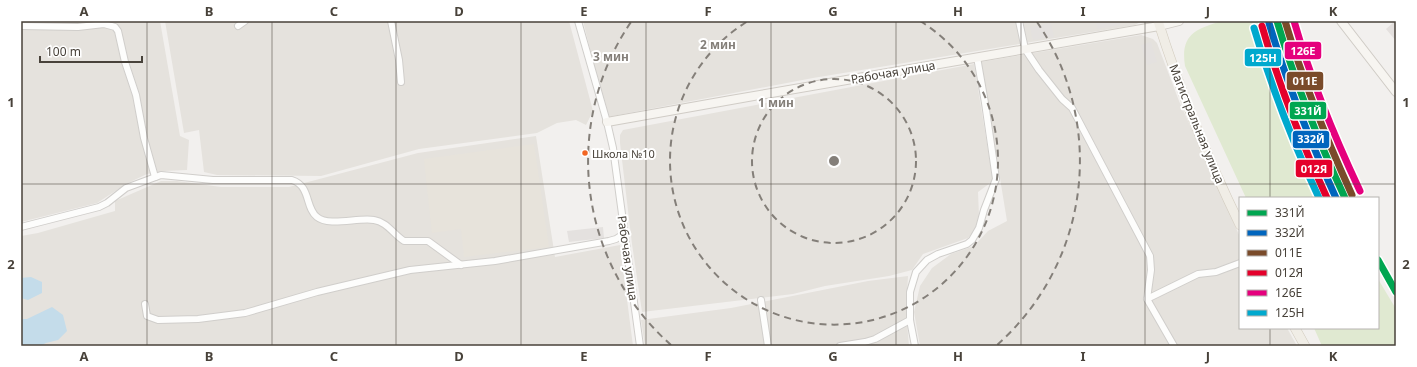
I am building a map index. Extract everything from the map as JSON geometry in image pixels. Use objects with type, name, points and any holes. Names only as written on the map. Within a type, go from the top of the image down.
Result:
[{"type":"main road","name":"Магистральная улица","points":[[1158,24],[1182,92],[1207,153],[1239,223]]},
{"type":"main road","points":[[1296,329],[1305,346]]},
{"type":"street","points":[[238,26],[245,21]]},
{"type":"street","points":[[391,21],[402,82]]},
{"type":"street","name":"Рабочая улица","points":[[578,21],[607,122],[616,167],[640,346]]},
{"type":"street","points":[[1019,21],[1025,49],[1062,100],[1072,108],[1150,256],[1152,270],[1147,299],[1174,346]]},
{"type":"street","name":"Рабочая улица","points":[[607,122],[1179,21]]},
{"type":"street","points":[[1341,21],[1396,92]]},
{"type":"street","points":[[21,26],[78,27],[104,24],[115,27],[118,31],[125,62],[136,95],[144,138],[155,177]]},
{"type":"street","points":[[915,346],[910,320],[910,292],[916,272],[927,260],[938,254],[966,244],[972,240],[979,228],[996,179],[977,57]]},
{"type":"street","points":[[21,228],[99,207],[107,203],[126,188],[155,177],[169,175],[213,180],[292,180],[302,188],[317,217],[330,221],[374,220],[382,222],[404,241],[428,241],[461,264]]},
{"type":"street","points":[[145,304],[147,316],[152,319],[198,319],[256,310],[317,292],[400,272],[494,261],[609,241],[625,234]]},
{"type":"street","points":[[1147,299],[1198,274],[1216,272],[1239,263]]},
{"type":"street","points":[[761,300],[768,346]]},
{"type":"street","points":[[840,346],[875,339],[910,320]]},
{"type":"shaded area","points":[[21,21],[160,21],[180,136],[189,140],[187,170],[164,171],[147,174],[126,184],[97,203],[21,222]]},
{"type":"shaded area","points":[[165,21],[569,21],[593,111],[586,125],[576,120],[557,123],[537,133],[419,149],[321,176],[217,175],[204,172],[199,130],[184,133]]},
{"type":"shaded area","points":[[583,21],[1142,21],[1135,25],[813,78],[607,117]]},
{"type":"shaded area","points":[[1096,21],[1120,21],[1120,25],[1097,29]]},
{"type":"shaded area","points":[[1396,21],[1396,41],[1386,29]]},
{"type":"shaded area","points":[[1051,23],[1054,37],[1033,40],[1030,27]]},
{"type":"shaded area","points":[[1141,35],[1153,39],[1157,43],[1179,101],[1239,235],[1239,329],[1288,329],[1297,346],[920,346],[914,312],[920,286],[932,268],[951,254],[974,246],[988,231],[1007,221],[981,62]]},
{"type":"shaded area","points":[[1151,42],[1157,62],[1147,65],[1141,45]]},
{"type":"shaded area","points":[[974,64],[993,181],[978,192],[979,216],[975,230],[968,238],[923,254],[912,270],[889,276],[825,286],[793,294],[642,312],[620,143],[620,135],[623,130]]},
{"type":"shaded area","points":[[536,136],[555,257],[620,245],[633,346],[21,346],[21,236],[38,233],[115,211],[115,201],[161,181],[177,181],[221,187],[289,187],[418,153]]},
{"type":"shaded area","points":[[534,144],[549,247],[464,257],[461,229],[432,233],[424,159]]},
{"type":"shaded area","points":[[603,227],[604,238],[569,242],[567,231]]},
{"type":"shaded area","points":[[908,276],[906,311],[909,346],[645,346],[641,320],[731,308],[868,281]]},
{"type":"green space","points":[[1222,21],[1267,21],[1301,116],[1335,197],[1246,197],[1185,66],[1184,55],[1188,40],[1192,34],[1205,27]]},
{"type":"green space","points":[[1379,281],[1396,309],[1396,346],[1322,346],[1314,329],[1379,329]]},
{"type":"water","points":[[31,277],[42,282],[42,293],[28,300],[21,298],[21,278]]},
{"type":"water","points":[[52,307],[63,315],[67,331],[58,340],[40,346],[21,346],[21,319],[27,319]]},
{"type":"transit line","name":"331Й","points":[[1277,21],[1291,66],[1308,111],[1345,197]]},
{"type":"transit line","name":"011Е","points":[[1285,21],[1299,65],[1333,152],[1352,195]]},
{"type":"transit line","name":"126Е","points":[[1294,21],[1324,108],[1360,191]]},
{"type":"transit line","name":"332Й","points":[[1269,23],[1283,68],[1317,155],[1336,197]]},
{"type":"transit line","name":"012Я","points":[[1262,26],[1291,113],[1327,197]]},
{"type":"transit line","name":"125Н","points":[[1254,28],[1283,114],[1319,197]]},
{"type":"transit line","name":"331Й","points":[[1379,262],[1396,292]]},
{"type":"place","name":"Школа №10","points":[[585,153]]}]
